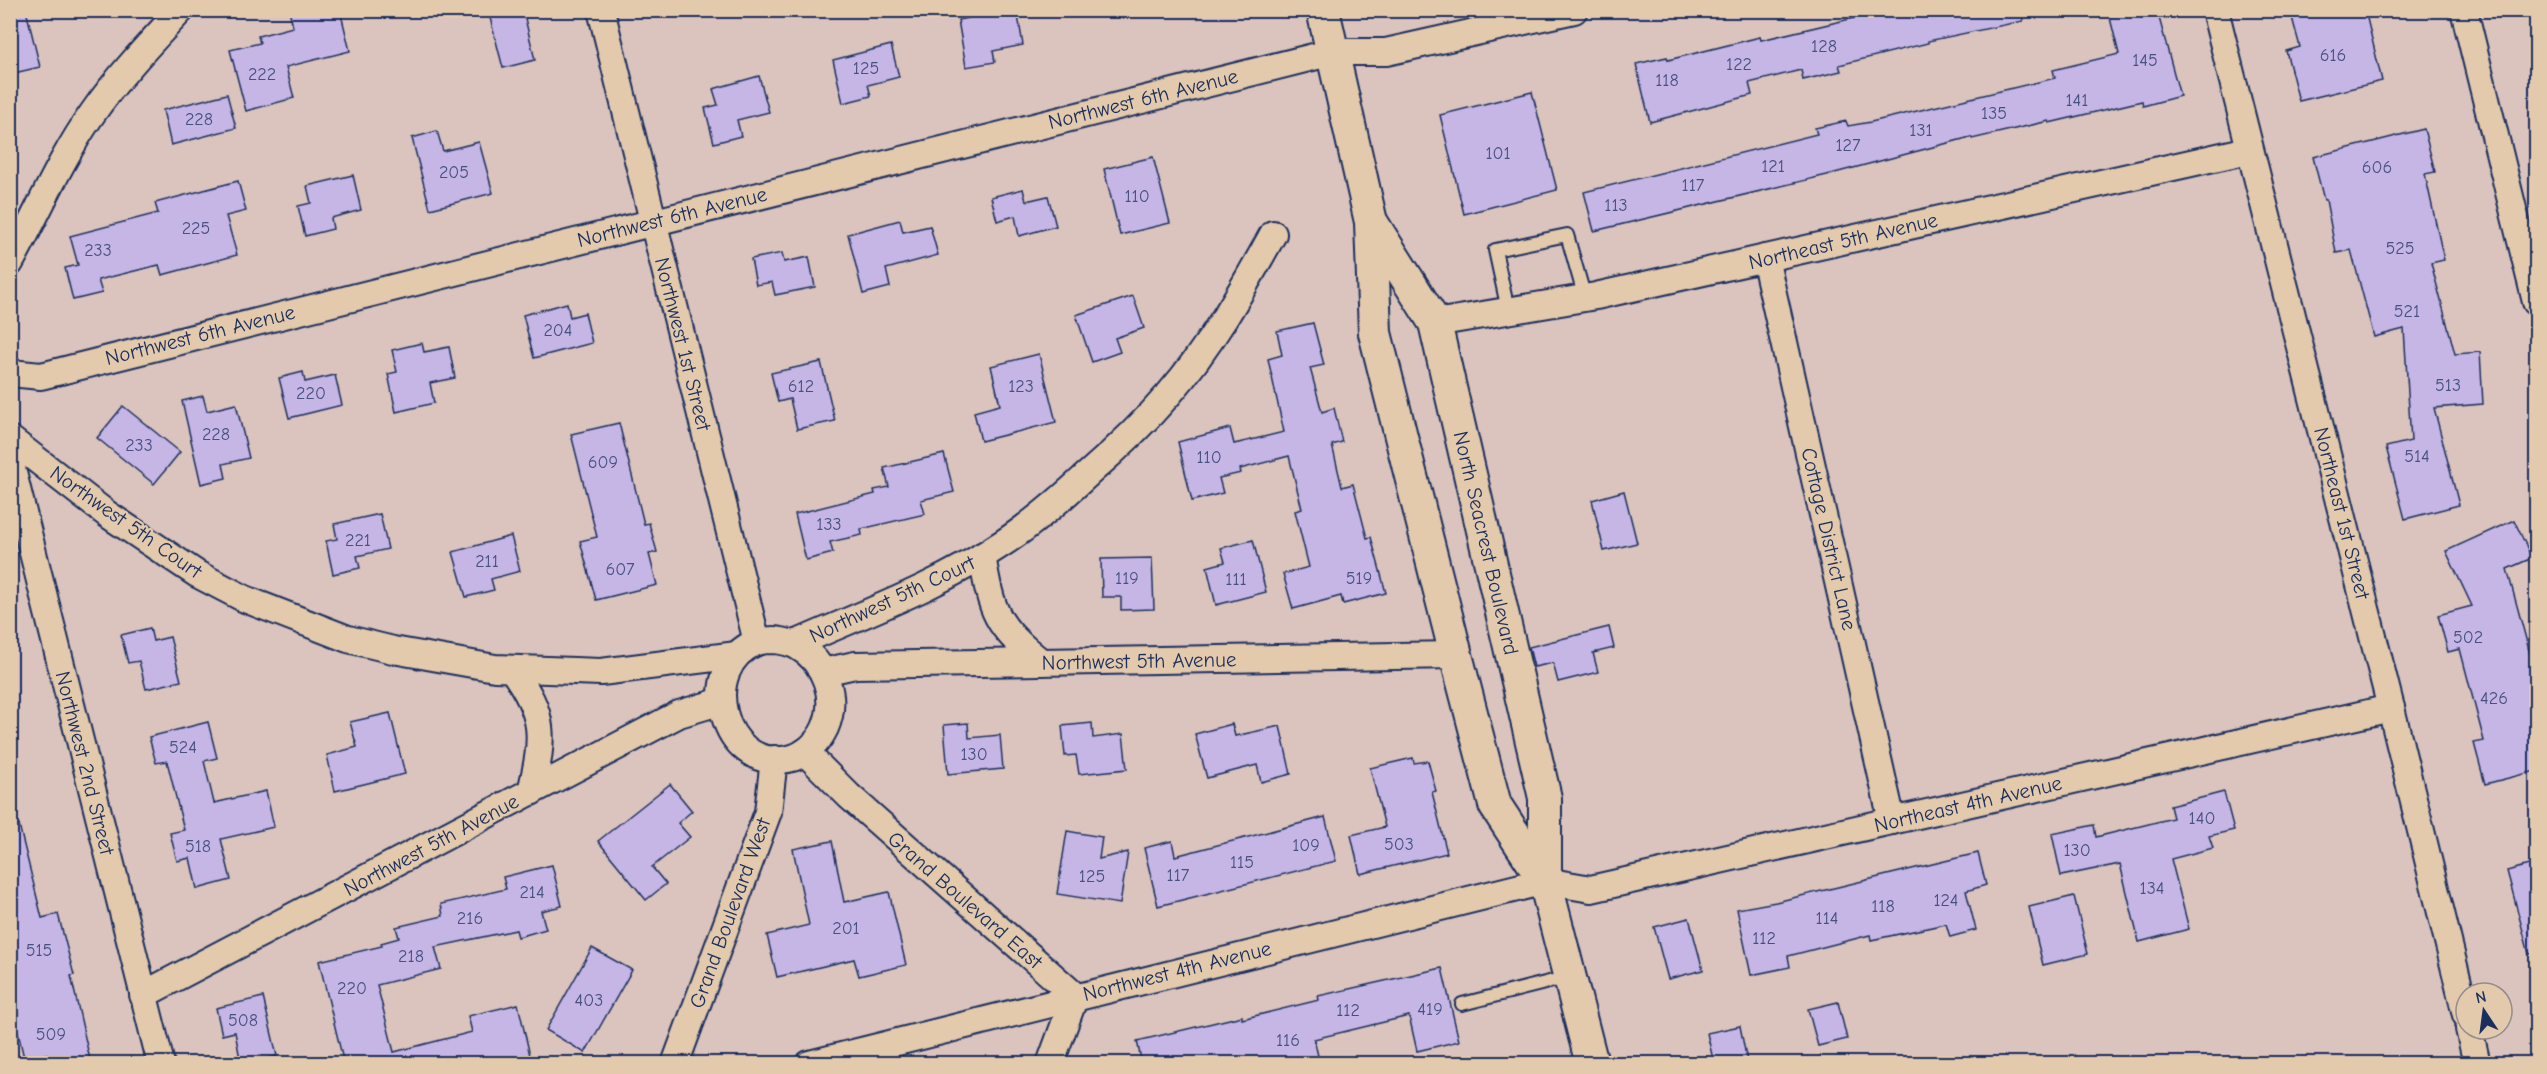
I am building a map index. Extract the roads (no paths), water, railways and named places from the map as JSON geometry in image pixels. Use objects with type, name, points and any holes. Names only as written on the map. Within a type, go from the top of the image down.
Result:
[{"type":"street","points":[[10,263],[46,193],[92,113],[157,35],[182,10]]},
{"type":"street","name":"Northwest 1st Street","points":[[601,10],[653,221],[747,649]]},
{"type":"street","name":"North Seacrest Boulevard","points":[[1323,10],[1371,222],[1375,333],[1456,655],[1495,805],[1545,881]]},
{"type":"street","name":"Northwest 6th Avenue","points":[[10,373],[41,376],[1333,52],[1386,52],[1574,10]]},
{"type":"street","name":"Northeast 1st Street","points":[[2215,10],[2457,981]]},
{"type":"street","points":[[2464,10],[2536,302]]},
{"type":"street","name":"Northeast 5th Avenue","points":[[1435,323],[1585,298],[2249,150]]},
{"type":"street","name":"North Seacrest Boulevard","points":[[1371,222],[1435,323],[1545,798],[1545,881],[1592,1064]]},
{"type":"street","name":"Northwest 5th Court","points":[[795,644],[914,593],[982,556],[1047,512],[1133,434],[1170,392],[1205,347],[1273,234]]},
{"type":"street","name":"Cottage District Lane","points":[[1765,258],[1892,821]]},
{"type":"street","name":"Northwest 5th Court","points":[[10,439],[107,514],[197,574],[245,599],[348,639],[393,650],[495,668],[601,672],[747,649]]},
{"type":"street","name":"Northwest 2nd Street","points":[[10,461],[161,1064]]},
{"type":"street","points":[[982,556],[988,592],[998,621],[1016,642],[1041,662]]},
{"type":"street","points":[[775,640],[795,644],[808,653],[823,672],[830,695],[828,721],[818,741],[794,758],[780,761],[759,757],[746,749],[733,736],[724,720],[721,692],[727,670],[747,649],[775,640]]},
{"type":"street","name":"Northwest 5th Avenue","points":[[823,672],[855,665],[1456,655]]},
{"type":"street","points":[[512,669],[531,694],[540,725],[540,754],[531,792]]},
{"type":"street","name":"Northwest 5th Avenue","points":[[143,995],[679,714],[722,702]]},
{"type":"street","name":"Northeast 4th Avenue","points":[[1545,881],[1591,889],[2391,708]]},
{"type":"street","name":"Grand Boulevard East","points":[[805,752],[849,796],[1075,996]]},
{"type":"street","name":"Grand Boulevard West","points":[[675,1064],[768,812],[774,759]]},
{"type":"street","name":"Northwest 4th Avenue","points":[[809,1064],[1075,996],[1545,881]]},
{"type":"street","points":[[1050,1064],[1075,996]]},
{"type":"street","points":[[2472,1041],[2477,1064]]},
{"type":"lane","points":[[1509,310],[1495,250],[1567,235],[1585,298]]},
{"type":"lane","points":[[1462,1004],[1570,977]]}]
